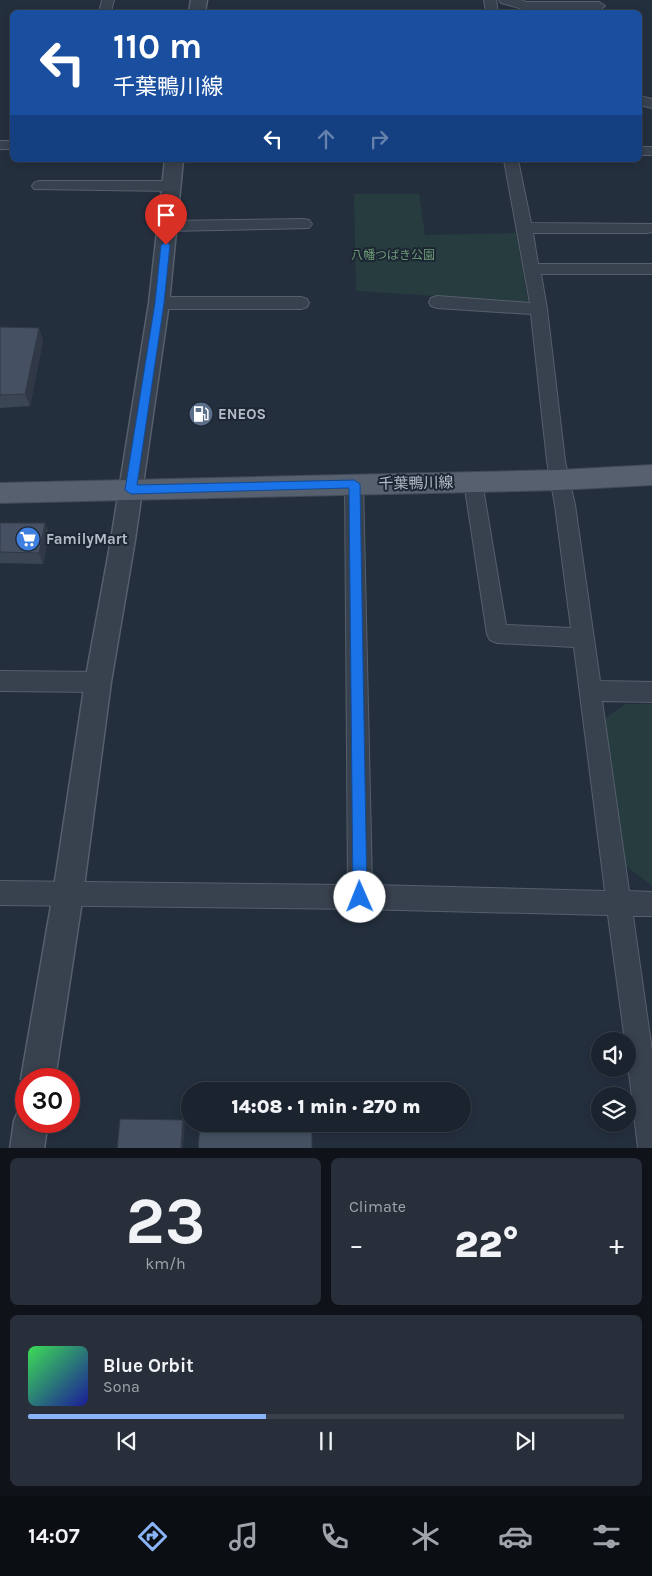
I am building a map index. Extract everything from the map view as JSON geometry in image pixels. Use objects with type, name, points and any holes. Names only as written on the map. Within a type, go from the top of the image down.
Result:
[{"type":"main road","name":"千葉鴨川線","points":[[0,493],[559,480],[652,475]]},
{"type":"street","points":[[505,0],[530,9],[599,6]]},
{"type":"street","points":[[40,1068],[68,894],[98,682],[131,490],[160,303],[174,162]]},
{"type":"street","points":[[511,162],[539,308],[559,480],[565,505],[652,1148]]},
{"type":"street","points":[[39,186],[172,186]]},
{"type":"street","points":[[168,226],[304,224]]},
{"type":"street","points":[[524,228],[648,228]]},
{"type":"street","points":[[531,269],[652,269]]},
{"type":"street","points":[[437,302],[539,308]]},
{"type":"street","points":[[160,303],[300,303]]},
{"type":"street","points":[[473,482],[497,634],[582,638]]},
{"type":"street","points":[[354,484],[360,897]]},
{"type":"street","points":[[0,681],[98,682]]},
{"type":"street","points":[[590,691],[652,692]]},
{"type":"street","points":[[0,894],[360,897],[652,904]]},
{"type":"street","points":[[27,1148],[29,1133]]},
{"type":"green space","name":"八幡つばき公園","points":[[354,194],[419,194],[425,235],[516,233],[528,302],[356,291]]},
{"type":"green space","points":[[626,704],[652,704],[652,886],[626,866],[605,718]]},
{"type":"building","points":[[0,327],[39,328],[25,394],[0,395]]},
{"type":"building","points":[[0,523],[45,523],[39,553],[0,552]]},
{"type":"building","points":[[120,1119],[181,1120],[181,1148],[117,1148]]},
{"type":"building","points":[[199,1132],[312,1132],[312,1148],[198,1148]]},
{"type":"place","name":"ENEOS","points":[[201,414]]},
{"type":"place","name":"FamilyMart","points":[[28,539]]},
{"type":"route","points":[[166,245],[160,303],[131,490],[354,484],[360,897]]}]
